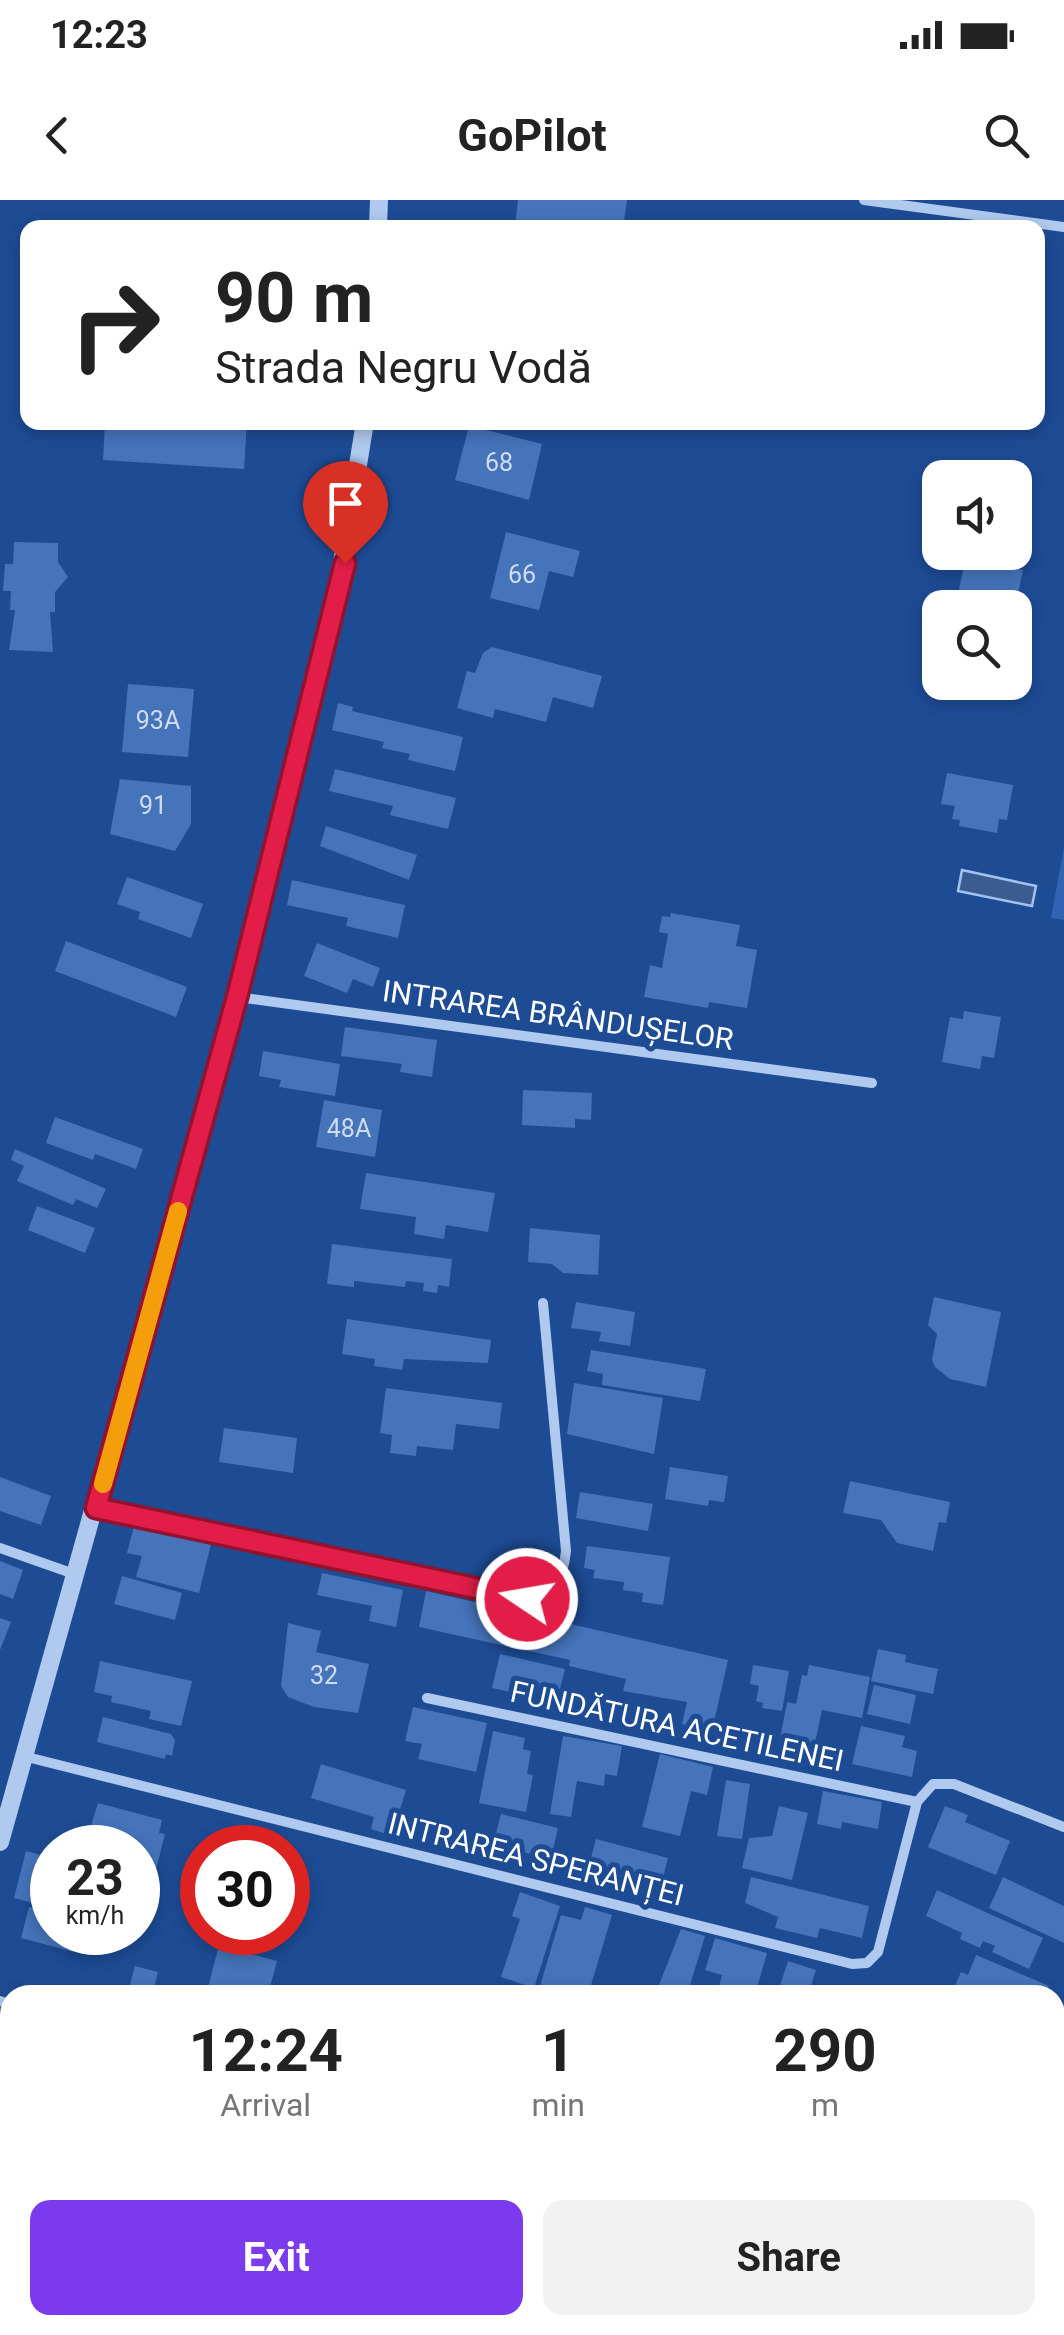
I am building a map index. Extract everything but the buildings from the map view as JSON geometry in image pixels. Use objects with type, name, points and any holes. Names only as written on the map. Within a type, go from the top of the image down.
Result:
[{"type":"street","points":[[864,200],[1012,220]]},
{"type":"street","points":[[0,1842],[78,1576],[237,997],[330,636],[365,430]]},
{"type":"street","name":"INTRAREA BRÂNDUȘELOR","points":[[237,997],[872,1082]]},
{"type":"street","points":[[96,1508],[527,1599],[545,1597],[558,1584],[566,1551],[543,1302]]},
{"type":"street","points":[[0,1548],[78,1576]]},
{"type":"street","name":"FUNDĂTURA ACETILENEI","points":[[427,1698],[918,1802]]},
{"type":"street","name":"INTRAREA SPERANȚEI","points":[[27,1757],[852,1964],[868,1963],[878,1952],[918,1802]]},
{"type":"street","points":[[918,1802],[933,1784],[954,1784],[1064,1827]]},
{"type":"shaded area","points":[[1064,847],[1064,920],[1051,918]]},
{"type":"shaded area","points":[[962,870],[1036,886],[1032,906],[958,891]]},
{"type":"slow traffic","points":[[103,1484],[178,1211]]},
{"type":"route","points":[[345,563],[330,636],[237,997],[96,1508],[527,1599]]}]
